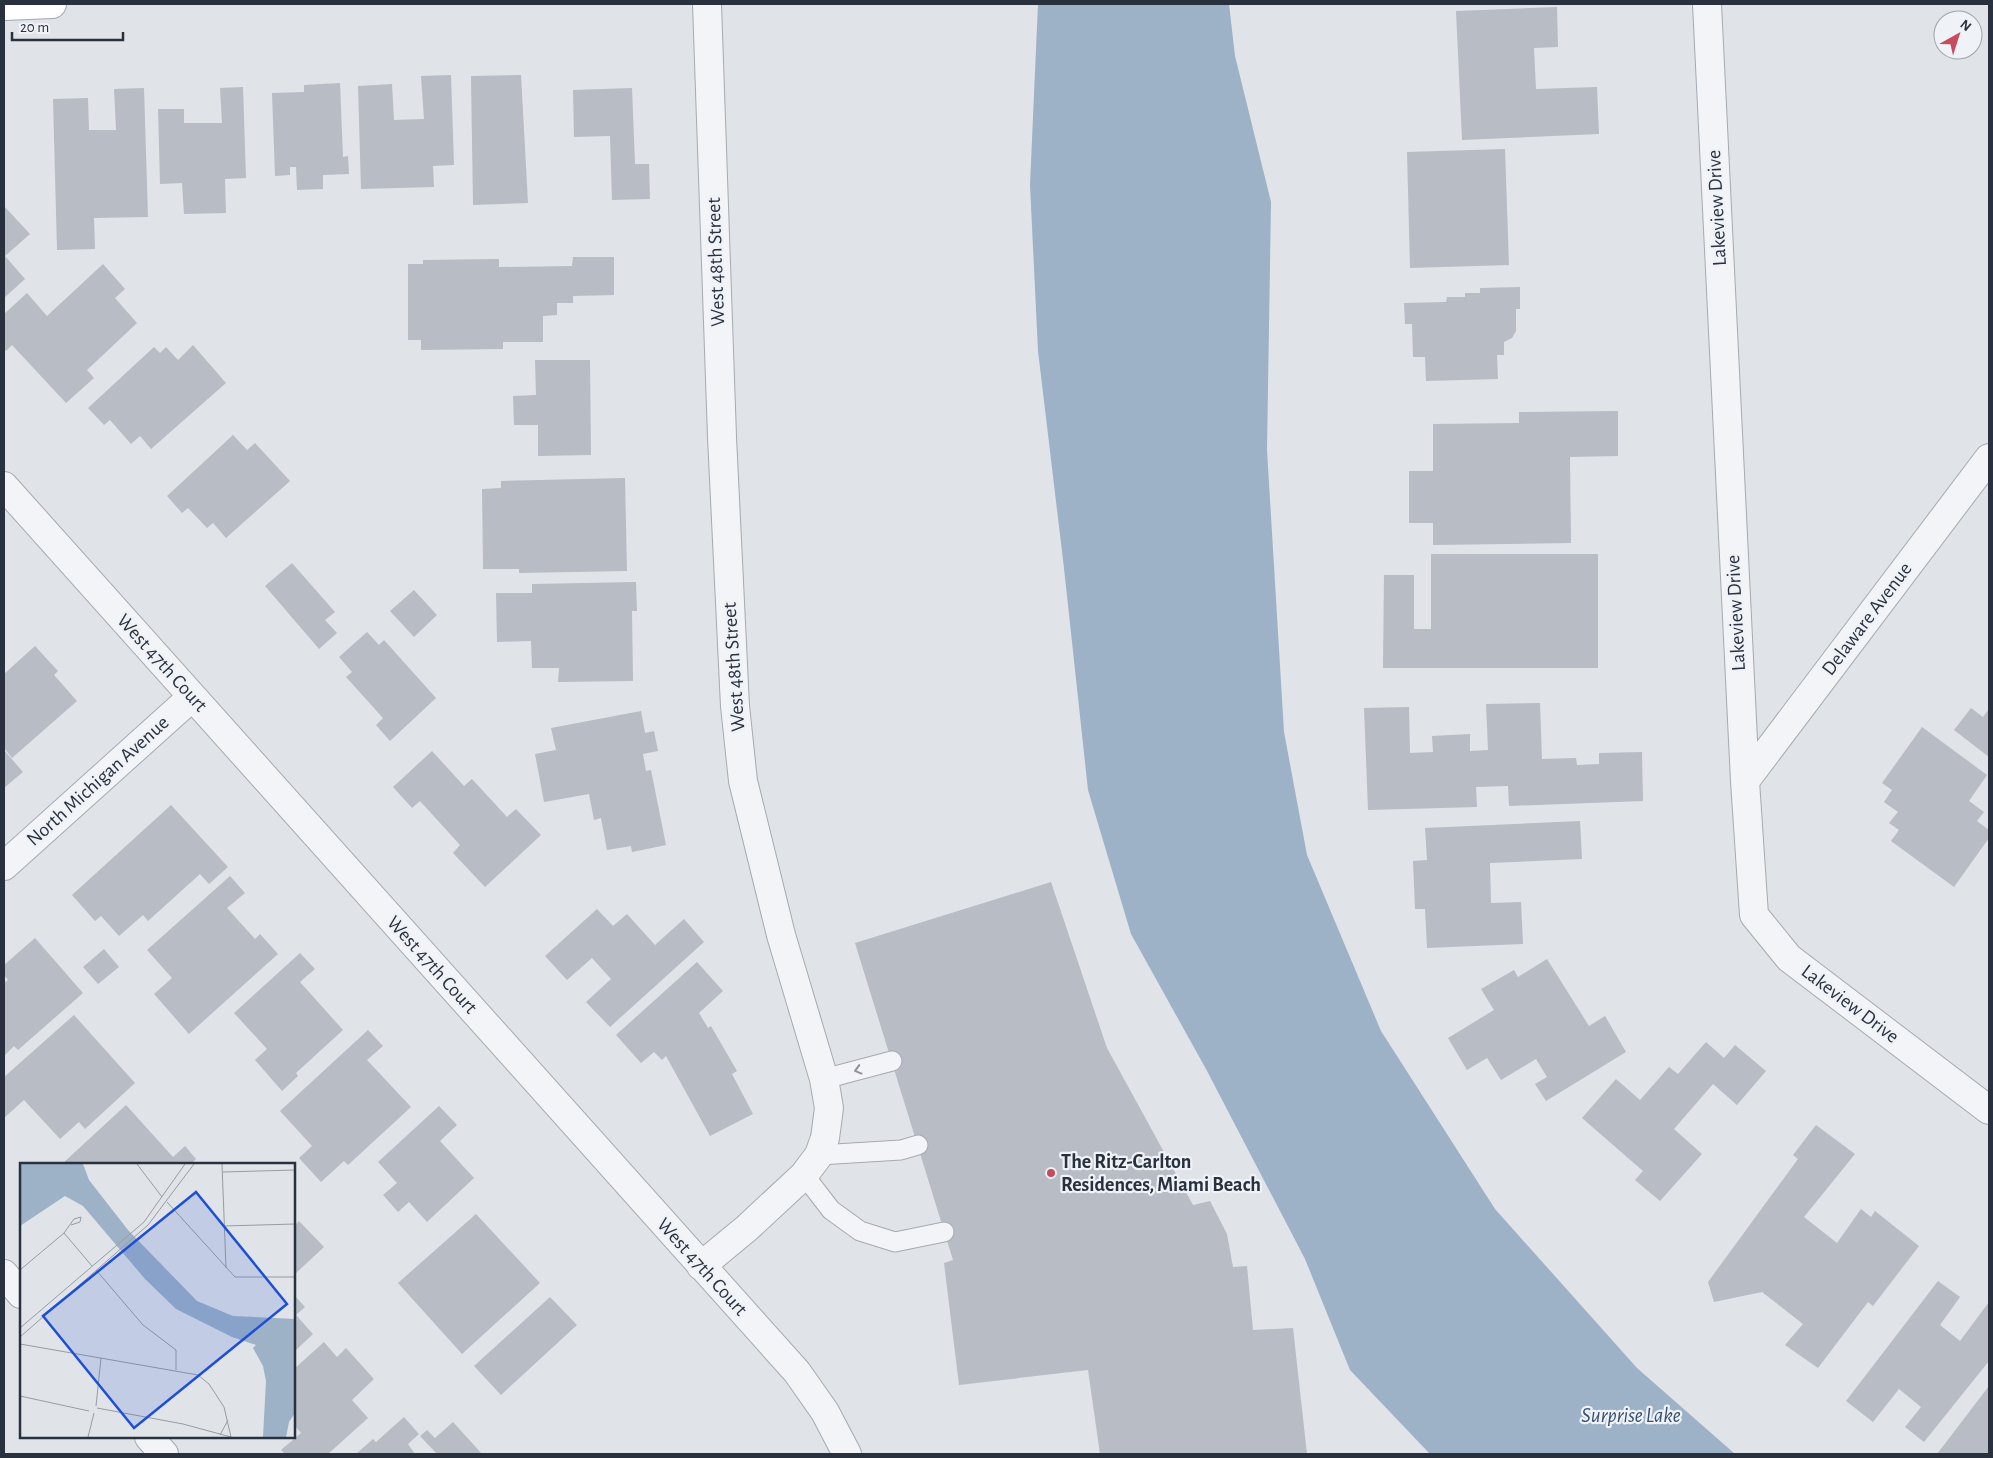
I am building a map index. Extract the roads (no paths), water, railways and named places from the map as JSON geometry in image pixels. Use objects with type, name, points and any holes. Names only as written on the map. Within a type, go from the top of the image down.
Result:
[{"type":"main road","points":[[4,6],[52,4]]},
{"type":"street","name":"West 48th Street","points":[[701,1266],[755,1222],[812,1165],[829,1121],[829,1108],[824,1079],[781,935],[743,781],[735,706],[722,437],[707,4]]},
{"type":"street","name":"Lakeview Drive","points":[[1707,4],[1745,781],[1754,915],[1789,958],[1989,1110]]},
{"type":"street","name":"Delaware Avenue","points":[[1745,781],[1989,458]]},
{"type":"street","name":"West 47th Court","points":[[4,486],[797,1372],[825,1412],[847,1454]]},
{"type":"street","name":"North Michigan Avenue","points":[[4,866],[192,697]]},
{"type":"street","points":[[4,1274],[20,1293]]},
{"type":"street","points":[[150,1438],[164,1454]]},
{"type":"lane","points":[[824,1079],[892,1061]]},
{"type":"lane","points":[[918,1145],[901,1150],[812,1165],[831,1210],[860,1231],[895,1242],[944,1232]]},
{"type":"water","name":"Surprise Lake","points":[[1038,4],[1229,4],[1235,56],[1271,202],[1267,450],[1284,732],[1307,855],[1381,1031],[1495,1209],[1637,1368],[1735,1454],[1430,1454],[1350,1370],[1305,1259],[1206,1069],[1131,934],[1088,790],[1038,351],[1030,185]]},
{"type":"place","name":"The Ritz-Carlton Residences, Miami Beach","points":[[1051,1173]]}]
